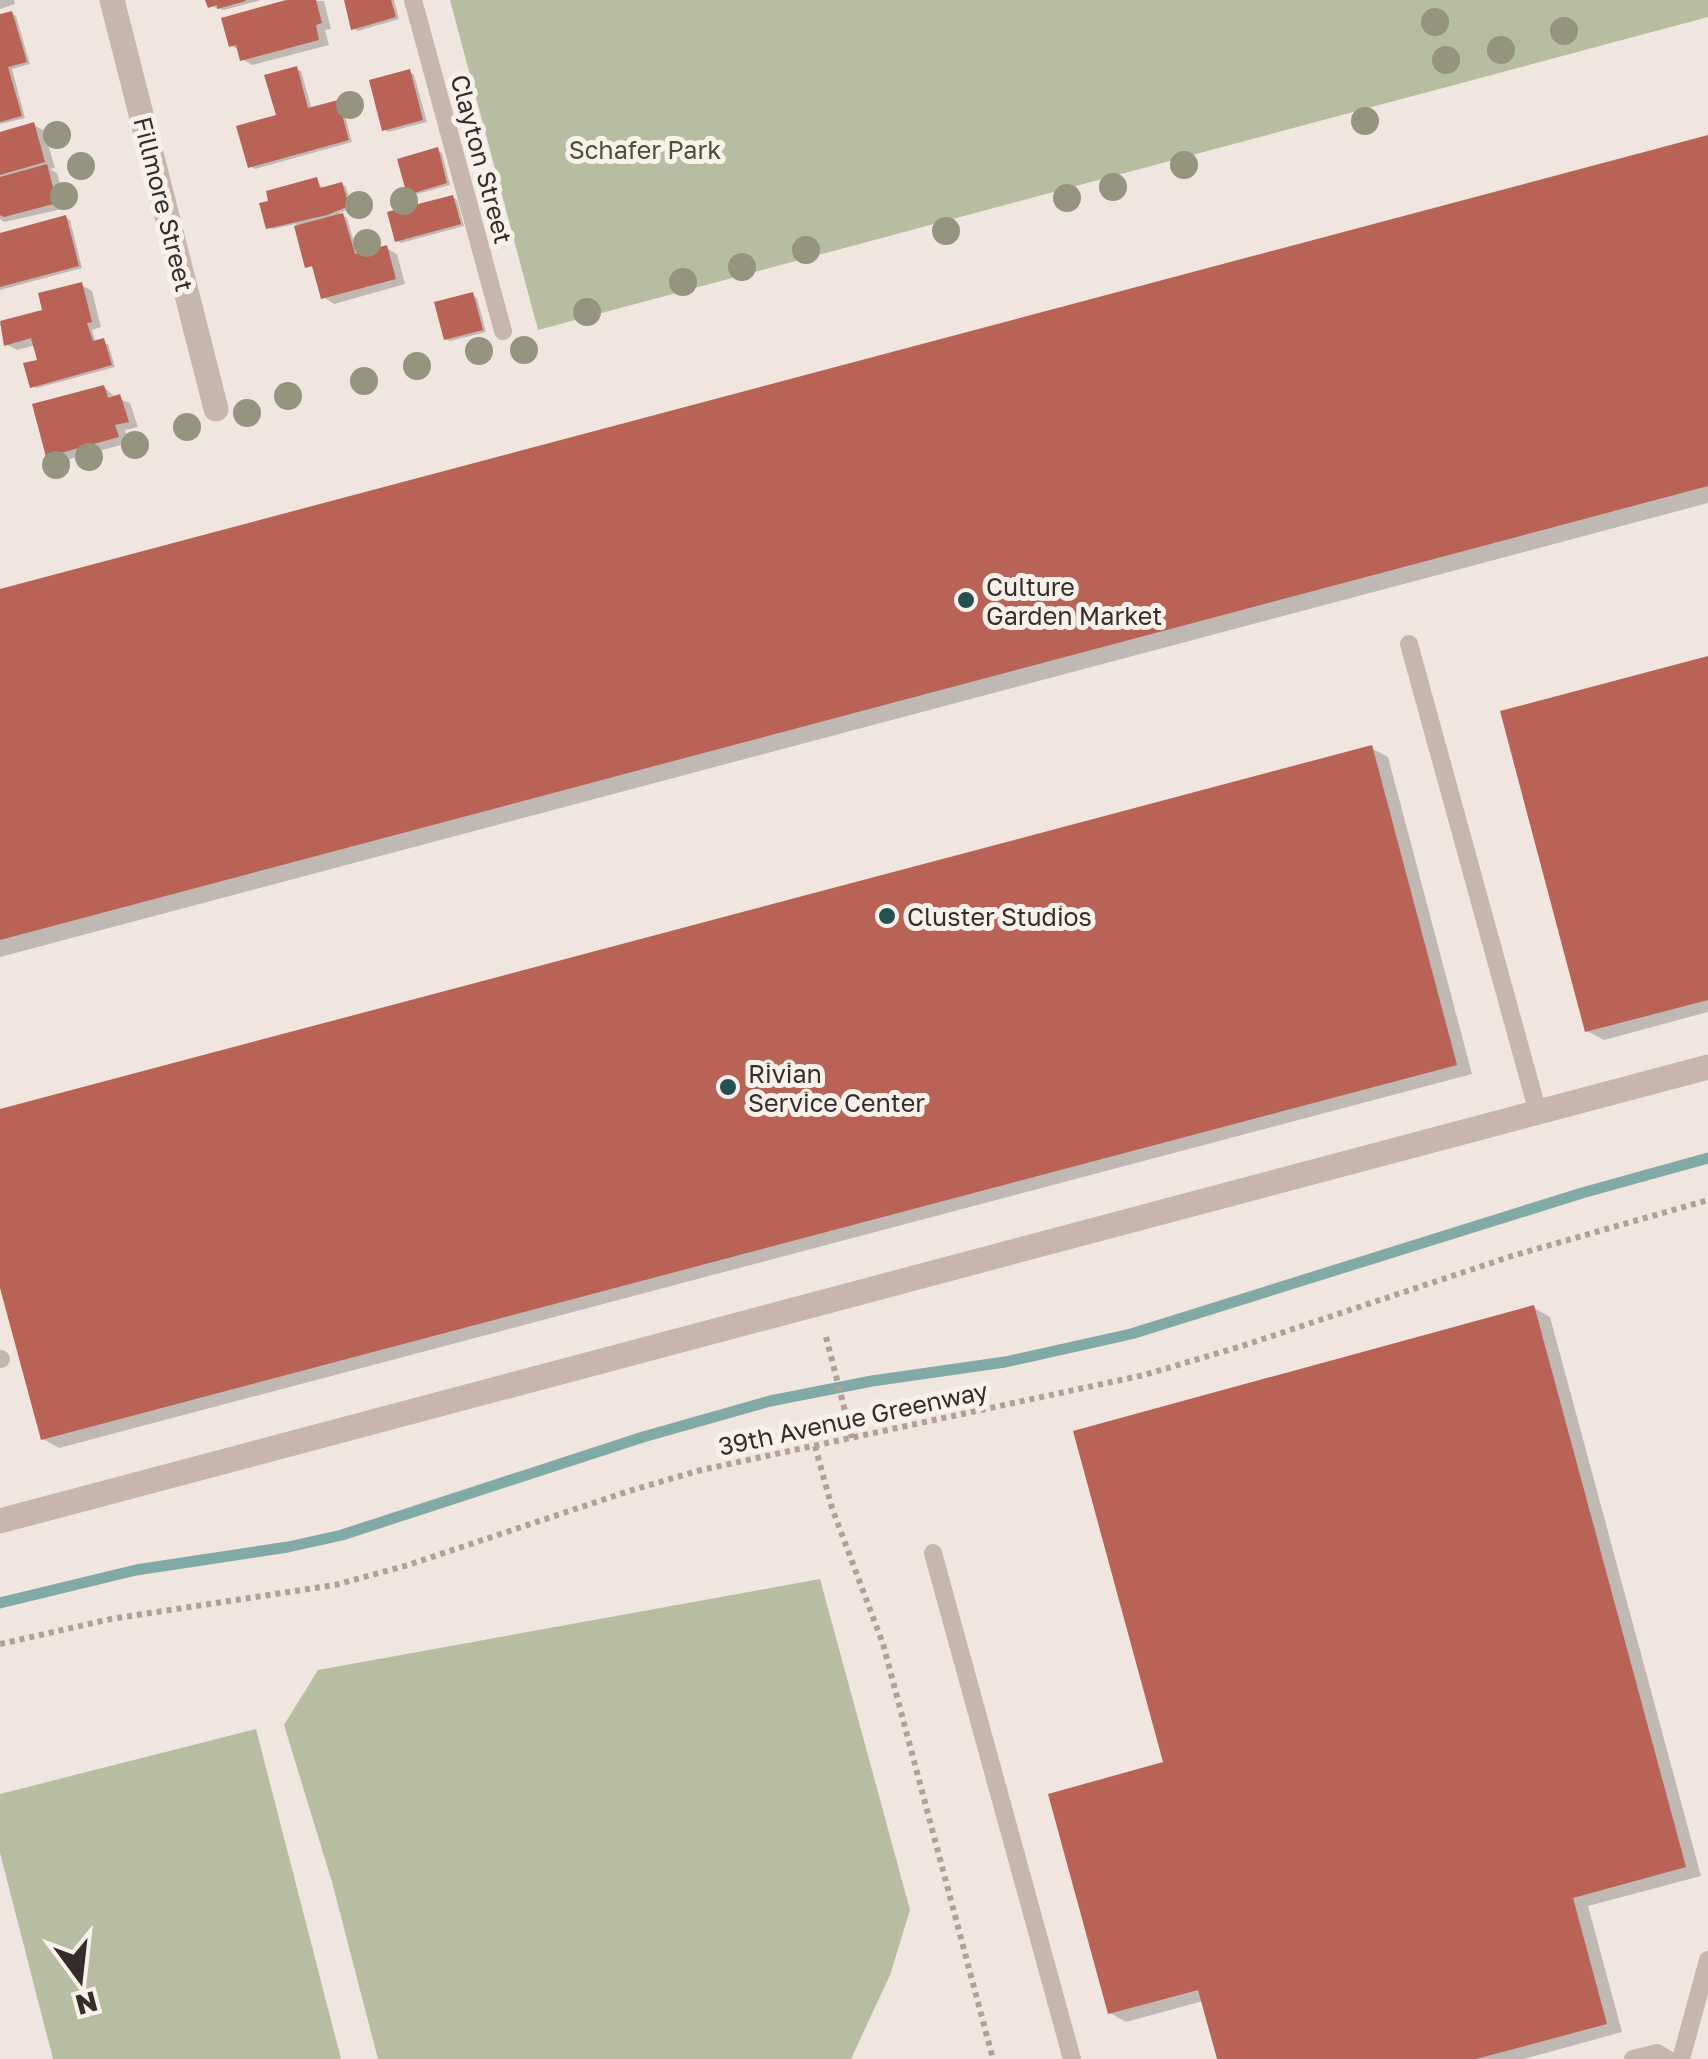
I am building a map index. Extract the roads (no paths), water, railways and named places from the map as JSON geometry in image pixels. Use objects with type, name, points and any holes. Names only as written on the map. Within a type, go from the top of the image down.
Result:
[{"type":"street","name":"Fillmore Street","points":[[112,0],[216,409]]},
{"type":"street","points":[[0,1521],[1708,1068]]},
{"type":"lane","name":"Clayton Street","points":[[413,0],[503,330]]},
{"type":"lane","points":[[1409,644],[1538,1113]]},
{"type":"lane","points":[[933,1553],[1072,2059]]},
{"type":"lane","points":[[1680,2059],[1708,1960]]},
{"type":"lane","points":[[1633,2059],[1657,2053],[1667,2059]]},
{"type":"waterway","points":[[0,1603],[136,1570],[342,1535],[643,1437],[770,1401],[872,1381],[1005,1362],[1131,1334],[1582,1193],[1708,1158]]},
{"type":"place","name":"Culture Garden Market","points":[[966,600]]},
{"type":"place","name":"Cluster Studios","points":[[887,916]]},
{"type":"place","name":"Rivian Service Center","points":[[728,1087]]},
{"type":"park label","name":"Schafer Park","points":[[645,149]]}]
